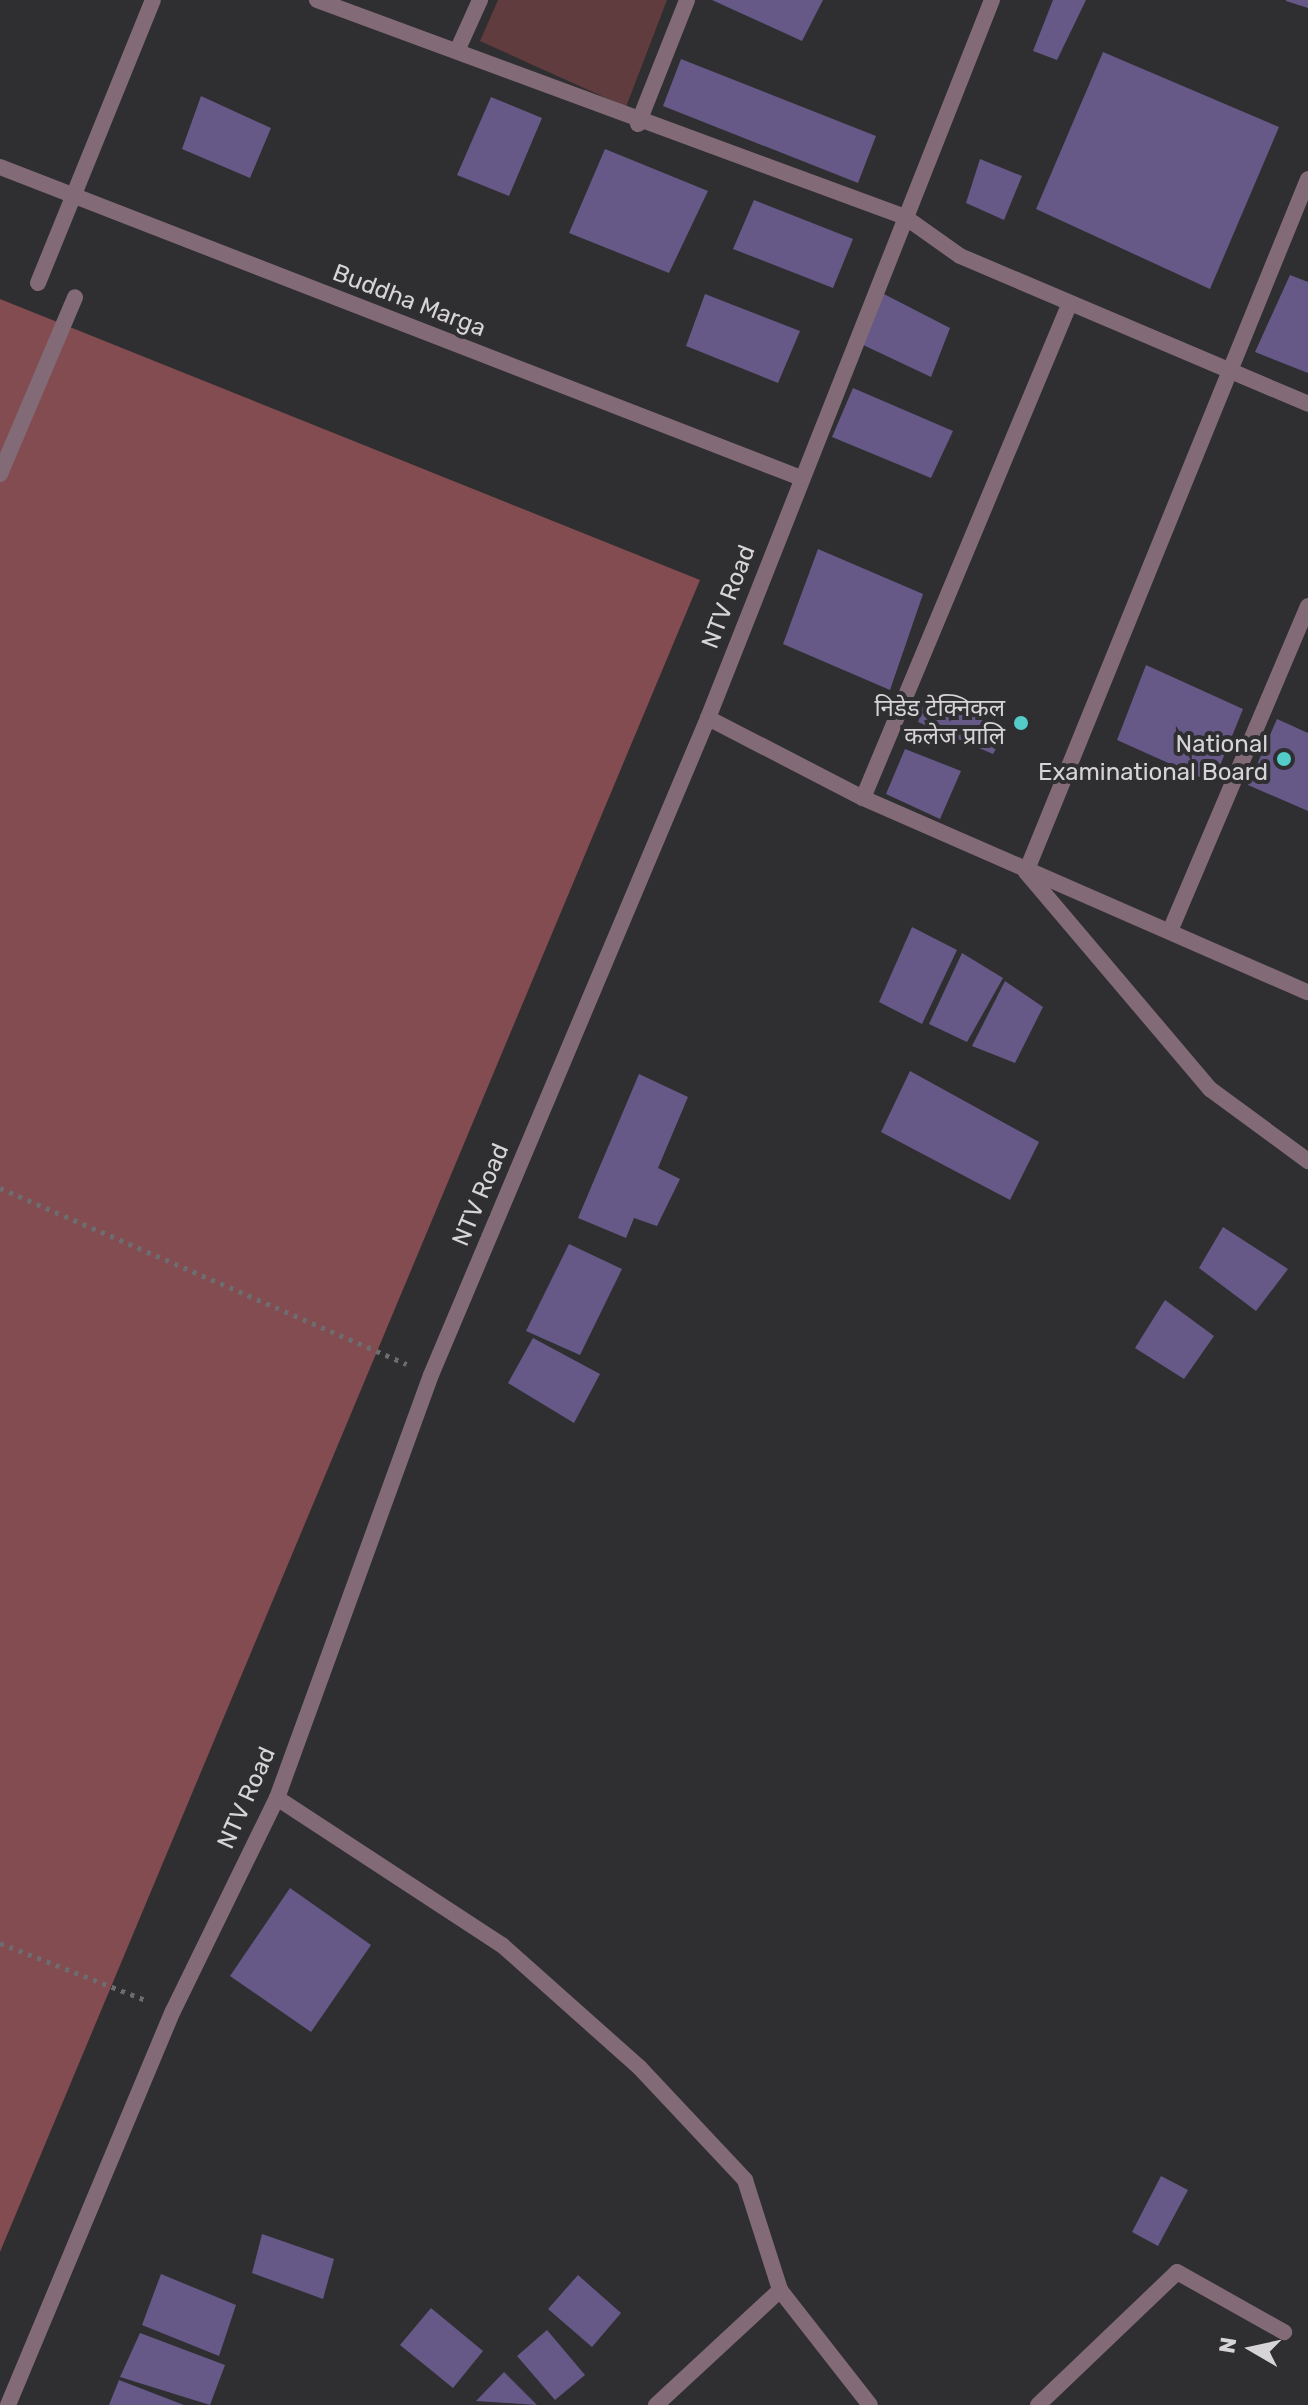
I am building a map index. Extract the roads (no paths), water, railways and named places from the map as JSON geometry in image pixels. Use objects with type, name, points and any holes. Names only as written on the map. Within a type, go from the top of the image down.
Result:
[{"type":"street","points":[[38,283],[153,0]]},
{"type":"street","points":[[317,0],[457,51],[638,124],[905,217],[960,256],[1232,375],[1308,404]]},
{"type":"street","points":[[457,51],[480,0]]},
{"type":"street","points":[[638,124],[687,0]]},
{"type":"street","name":"NTV Road","points":[[8,2405],[173,2011],[277,1798],[431,1375],[708,718],[992,0]]},
{"type":"street","name":"Buddha Marga","points":[[0,167],[801,478]]},
{"type":"street","points":[[1026,872],[1232,375],[1308,179]]},
{"type":"street","points":[[0,474],[75,297]]},
{"type":"street","points":[[863,798],[1069,305]]},
{"type":"street","points":[[1170,931],[1308,606]]},
{"type":"street","points":[[708,718],[863,798],[1026,872],[1308,992]]},
{"type":"street","points":[[1026,872],[1210,1089],[1308,1161]]},
{"type":"street","points":[[277,1798],[502,1945],[640,2068],[745,2180],[780,2290],[870,2405]]},
{"type":"street","points":[[1038,2405],[1177,2272],[1284,2332]]},
{"type":"street","points":[[656,2405],[780,2290]]},
{"type":"place","name":"निडेड टेक्निकल कलेज प्रालि","points":[[1021,723]]},
{"type":"place","name":"National Examinational Board","points":[[1284,759]]}]
